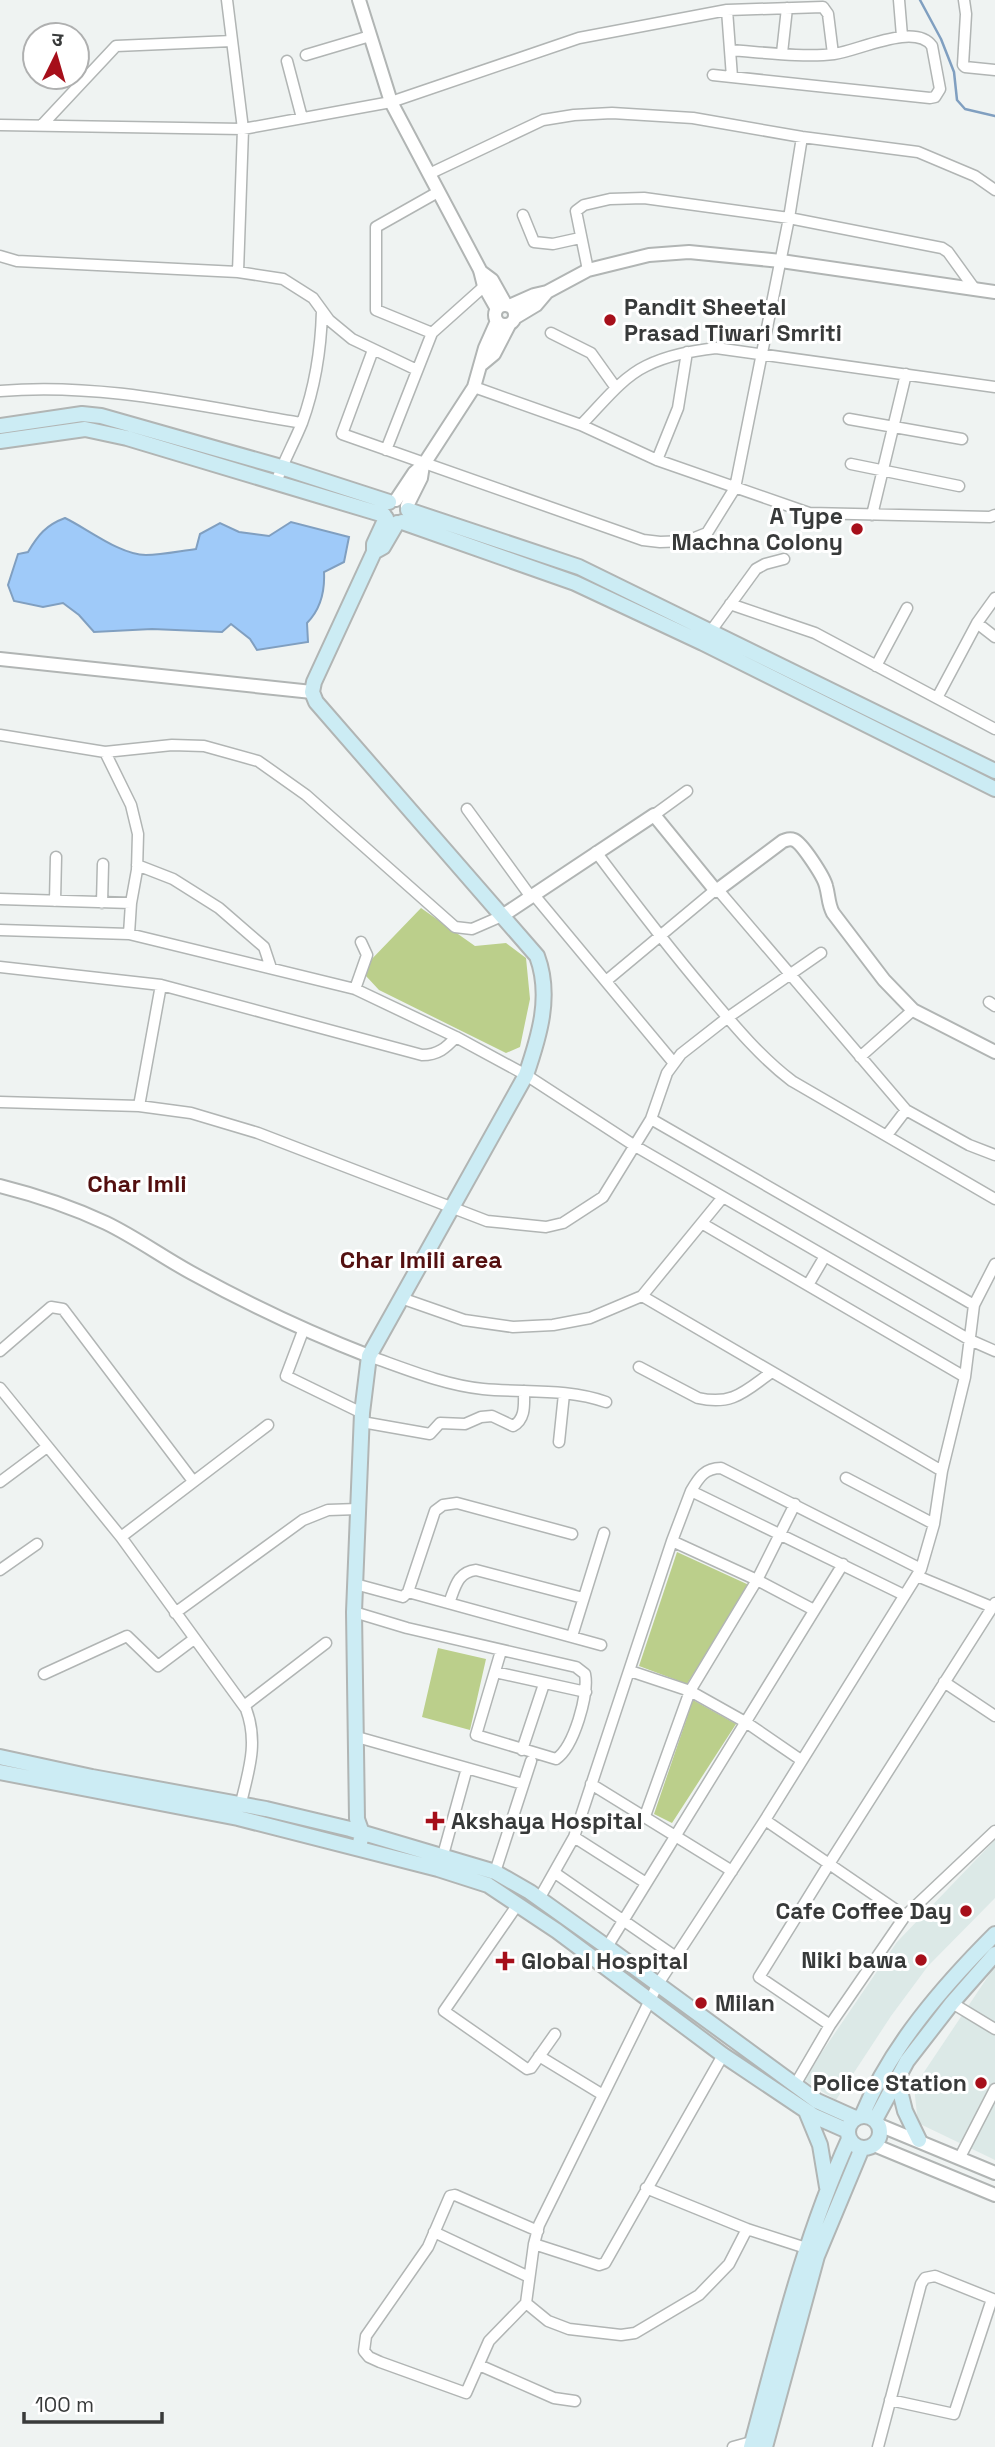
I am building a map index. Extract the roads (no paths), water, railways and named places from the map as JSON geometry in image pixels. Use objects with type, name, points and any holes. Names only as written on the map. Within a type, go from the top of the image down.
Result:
[{"type":"main road","points":[[0,426],[91,414],[281,467],[459,535],[706,637],[995,771]]},
{"type":"main road","points":[[0,441],[85,429],[127,438],[276,483],[396,512]]},
{"type":"main road","points":[[353,1846],[356,1827],[357,1737],[354,1612],[362,1418],[369,1356],[526,1075],[538,1038],[544,999],[544,979],[537,956],[325,712],[312,692],[314,682],[374,552],[374,544],[396,512]]},
{"type":"main road","points":[[706,637],[994,786]]},
{"type":"main road","points":[[0,1757],[239,1811],[488,1885],[723,2055],[806,2111],[863,2130]]},
{"type":"main road","points":[[0,1772],[356,1827],[495,1872],[607,1947],[817,2101],[863,2130]]},
{"type":"main road","points":[[759,2445],[817,2256],[863,2130],[870,2095],[900,2045],[921,2017],[995,1934]]},
{"type":"main road","points":[[759,2445],[806,2248],[827,2188],[924,2037],[995,1954]]},
{"type":"main road","points":[[897,2079],[905,2111],[919,2140]]},
{"type":"main road","points":[[806,2111],[820,2145],[827,2188]]},
{"type":"street","points":[[227,0],[243,129],[238,272]]},
{"type":"street","points":[[359,0],[391,102],[506,314]]},
{"type":"street","points":[[899,0],[902,36]]},
{"type":"street","points":[[964,0],[966,14],[963,65],[995,70]]},
{"type":"street","points":[[0,125],[243,129],[391,102],[579,37],[727,10],[823,7],[826,9],[833,54]]},
{"type":"street","points":[[782,53],[787,8]]},
{"type":"street","points":[[727,10],[732,76]]},
{"type":"street","points":[[306,55],[370,36]]},
{"type":"street","points":[[713,75],[935,97],[940,89],[929,40],[902,36],[833,54],[730,50]]},
{"type":"street","points":[[42,125],[116,47],[232,41]]},
{"type":"street","points":[[287,61],[302,118]]},
{"type":"street","points":[[429,174],[542,120],[612,113],[693,118],[802,137],[918,152],[975,176],[995,190]]},
{"type":"street","points":[[373,350],[342,434],[423,465],[643,540],[687,541],[707,533],[735,488],[781,261],[802,137]]},
{"type":"street","points":[[432,333],[376,310],[376,227],[438,192]]},
{"type":"street","points":[[588,270],[576,211],[584,205],[610,199],[644,198],[789,218],[942,248],[948,252],[974,288]]},
{"type":"street","points":[[523,215],[534,242],[553,244],[580,238]]},
{"type":"street","points":[[396,512],[414,473],[423,465],[474,387],[482,364],[494,354],[506,314],[534,295],[547,292],[588,270],[649,255],[689,252],[781,261],[995,292]]},
{"type":"street","points":[[0,256],[17,261],[238,272],[283,279],[313,298],[329,320],[352,339],[417,370]]},
{"type":"street","points":[[386,450],[432,333],[488,283]]},
{"type":"street","points":[[276,483],[302,423],[312,388],[321,346],[323,311]]},
{"type":"street","points":[[551,333],[591,353],[617,388]]},
{"type":"street","points":[[581,425],[617,388],[645,366],[687,352],[716,348],[995,387]]},
{"type":"street","points":[[657,460],[678,408],[687,352]]},
{"type":"street","points":[[872,514],[906,374]]},
{"type":"street","points":[[474,387],[581,425],[657,460],[809,513],[990,517],[995,514]]},
{"type":"street","points":[[0,391],[102,391],[302,423]]},
{"type":"street","points":[[849,419],[962,439]]},
{"type":"street","points":[[852,464],[959,486]]},
{"type":"street","points":[[706,637],[756,569],[784,559]]},
{"type":"street","points":[[937,698],[977,623],[995,598]]},
{"type":"street","points":[[730,604],[815,633],[995,729]]},
{"type":"street","points":[[876,666],[906,608]]},
{"type":"street","points":[[977,623],[995,637]]},
{"type":"street","points":[[0,659],[312,692]]},
{"type":"street","points":[[0,735],[105,752],[188,744],[258,761],[306,795],[455,927],[472,929],[502,916],[687,791]]},
{"type":"street","points":[[105,752],[131,805],[138,834],[138,865],[129,934]]},
{"type":"street","points":[[467,809],[532,896],[673,1062]]},
{"type":"street","points":[[654,814],[906,1110],[969,1145],[995,1155]]},
{"type":"street","points":[[606,981],[783,841],[797,841],[824,880],[833,913],[884,980],[913,1010],[995,1052]]},
{"type":"street","points":[[596,852],[660,937],[727,1018],[768,1062],[784,1075],[995,1199]]},
{"type":"street","points":[[55,901],[56,857]]},
{"type":"street","points":[[102,903],[103,864]]},
{"type":"street","points":[[138,865],[173,879],[219,908],[264,947],[271,968]]},
{"type":"street","points":[[0,899],[131,903]]},
{"type":"street","points":[[0,930],[129,934],[355,989],[456,1037],[526,1075],[635,1146],[723,1198],[970,1340],[995,1351]]},
{"type":"street","points":[[355,989],[367,956],[360,942]]},
{"type":"street","points":[[0,1102],[139,1107],[191,1112],[227,1123],[486,1221],[546,1227],[563,1223],[603,1197],[651,1119],[673,1062],[727,1018],[821,953]]},
{"type":"street","points":[[0,967],[162,985],[422,1055],[432,1055],[443,1050],[456,1037]]},
{"type":"street","points":[[139,1107],[162,985]]},
{"type":"street","points":[[860,1057],[913,1010]]},
{"type":"street","points":[[887,1135],[906,1110]]},
{"type":"street","points":[[651,1119],[974,1305]]},
{"type":"street","points":[[0,1186],[36,1195],[107,1223],[188,1271],[303,1331],[369,1356],[450,1383],[483,1389],[564,1394],[606,1402]]},
{"type":"street","points":[[401,1298],[464,1320],[513,1327],[553,1325],[590,1318],[642,1296],[723,1198]]},
{"type":"street","points":[[703,1224],[965,1377]]},
{"type":"street","points":[[808,1285],[825,1256]]},
{"type":"street","points":[[538,2231],[450,2196],[428,2247],[366,2336],[364,2351],[369,2357],[380,2362],[462,2393],[468,2390],[489,2341],[526,2303],[538,2231],[649,2000],[919,1572],[934,1524],[942,1471],[965,1377],[974,1305],[995,1264]]},
{"type":"street","points":[[642,1296],[942,1471]]},
{"type":"street","points":[[0,1351],[51,1307],[63,1309],[193,1481]]},
{"type":"street","points":[[303,1331],[286,1376],[362,1418],[430,1434],[440,1423],[465,1424],[481,1417],[496,1417],[513,1426],[523,1414],[524,1391]]},
{"type":"street","points":[[639,1367],[706,1400],[734,1399],[772,1372]]},
{"type":"street","points":[[2,1392],[121,1537],[244,1706],[253,1728],[253,1755],[239,1811]]},
{"type":"street","points":[[559,1442],[564,1394]]},
{"type":"street","points":[[121,1537],[268,1425]]},
{"type":"street","points":[[0,1482],[47,1447]]},
{"type":"street","points":[[538,1899],[574,1837],[691,1491],[703,1473],[711,1468],[721,1468],[795,1504],[919,1572],[994,1605],[759,1978],[830,2025]]},
{"type":"street","points":[[846,1478],[934,1524]]},
{"type":"street","points":[[691,1491],[904,1595]]},
{"type":"street","points":[[355,1584],[403,1597],[408,1592],[435,1511],[443,1505],[457,1503],[572,1534]]},
{"type":"street","points":[[645,1816],[690,1691],[757,1580],[795,1504]]},
{"type":"street","points":[[175,1613],[303,1520],[328,1510],[358,1509]]},
{"type":"street","points":[[572,1636],[604,1533]]},
{"type":"street","points":[[672,1541],[757,1580],[814,1611]]},
{"type":"street","points":[[0,1570],[37,1544]]},
{"type":"street","points":[[607,1947],[843,1564]]},
{"type":"street","points":[[449,1603],[460,1577],[470,1570],[583,1598]]},
{"type":"street","points":[[408,1592],[601,1645]]},
{"type":"street","points":[[354,1612],[407,1628],[576,1667],[585,1674],[586,1692],[571,1740],[563,1755],[556,1759],[476,1735],[501,1651]]},
{"type":"street","points":[[44,1674],[127,1636],[158,1666],[194,1639]]},
{"type":"street","points":[[244,1706],[326,1643]]},
{"type":"street","points":[[630,1671],[690,1691],[747,1723],[801,1760]]},
{"type":"street","points":[[495,1672],[586,1692]]},
{"type":"street","points":[[944,1682],[995,1716]]},
{"type":"street","points":[[522,1750],[544,1684]]},
{"type":"street","points":[[357,1737],[523,1784]]},
{"type":"street","points":[[495,1872],[531,1761]]},
{"type":"street","points":[[443,1855],[467,1768]]},
{"type":"street","points":[[591,1784],[732,1871]]},
{"type":"street","points":[[765,1820],[905,1916]]},
{"type":"street","points":[[795,2085],[830,2025],[905,1916],[995,1830]]},
{"type":"street","points":[[574,1837],[646,1883]]},
{"type":"street","points":[[555,1873],[676,1957]]},
{"type":"street","points":[[519,1905],[444,2011],[525,2068],[531,2068],[555,2034]]},
{"type":"street","points":[[952,2003],[995,2029]]},
{"type":"street","points":[[534,2244],[603,2265],[723,2055]]},
{"type":"street","points":[[539,2056],[603,2095]]},
{"type":"street","points":[[960,2157],[995,2089]]},
{"type":"street","points":[[863,2130],[919,2140],[995,2173]]},
{"type":"street","points":[[863,2130],[995,2195]]},
{"type":"street","points":[[646,2188],[747,2229],[806,2248]]},
{"type":"street","points":[[526,2303],[548,2321],[569,2329],[621,2335],[635,2333],[699,2295],[729,2264],[747,2229]]},
{"type":"street","points":[[434,2232],[529,2277]]},
{"type":"street","points":[[878,2447],[890,2400],[921,2284],[925,2278],[934,2276],[994,2300],[954,2414],[890,2400]]},
{"type":"street","points":[[479,2365],[554,2398],[575,2401]]},
{"type":"street","points":[[733,2447],[759,2445]]},
{"type":"water","points":[[65,518],[115,546],[146,555],[196,549],[200,534],[220,523],[239,532],[269,536],[291,522],[349,537],[344,562],[324,572],[321,600],[307,623],[308,642],[257,650],[250,639],[231,624],[222,632],[152,629],[94,632],[79,615],[63,603],[43,607],[14,601],[8,585],[18,554],[28,552],[43,531]]},
{"type":"waterway","points":[[920,0],[941,39],[954,72],[957,100],[965,109],[995,116]]},
{"type":"place","name":"Pandit Sheetal Prasad Tiwari Smriti","points":[[610,320]]},
{"type":"place","name":"A Type Machna Colony","points":[[857,529]]},
{"type":"place","name":"Akshaya Hospital","points":[[435,1821]]},
{"type":"place","name":"Cafe Coffee Day","points":[[966,1911]]},
{"type":"place","name":"Niki bawa","points":[[921,1960]]},
{"type":"place","name":"Global Hospital","points":[[505,1961]]},
{"type":"place","name":"Milan","points":[[701,2003]]},
{"type":"place","name":"Police Station","points":[[981,2083]]},
{"type":"district","name":"Char Imli","points":[[137,1183]]},
{"type":"district","name":"Char Imili area","points":[[421,1259]]}]
